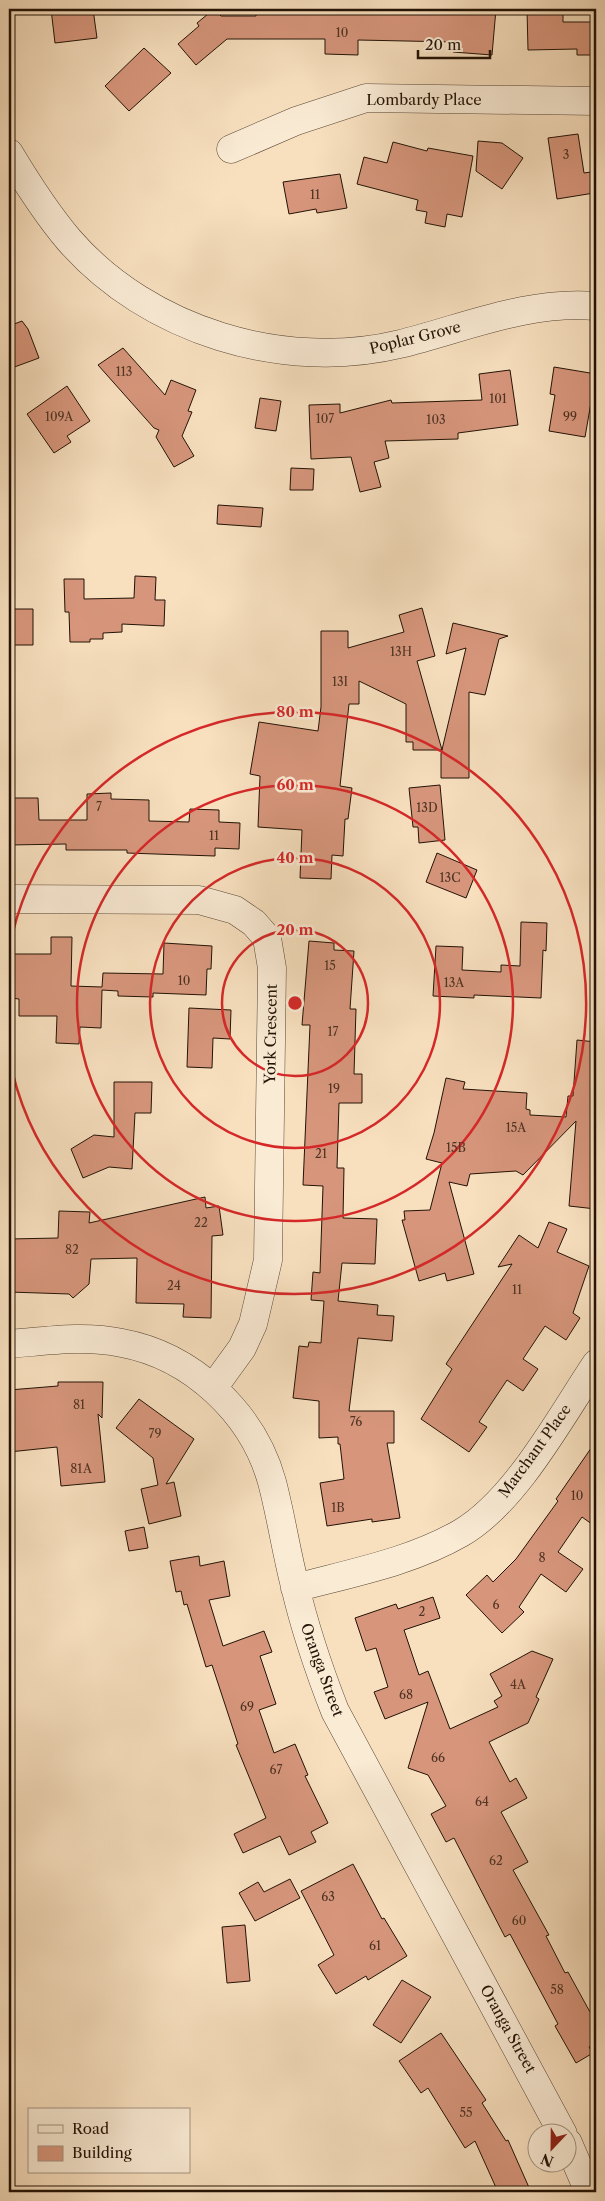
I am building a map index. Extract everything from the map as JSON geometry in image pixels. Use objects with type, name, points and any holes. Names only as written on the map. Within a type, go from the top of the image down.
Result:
[{"type":"street","name":"Lombardy Place","points":[[231,149],[296,121],[366,98],[596,101]]},
{"type":"street","name":"Poplar Grove","points":[[9,153],[49,215],[70,242],[122,287],[154,308],[186,323],[218,336],[255,346],[325,353],[361,351],[398,345],[513,312],[554,305],[596,306]]},
{"type":"street","name":"York Crescent","points":[[9,899],[200,900],[235,910],[254,923],[267,938],[272,968],[268,1260],[254,1324],[242,1348],[213,1388]]},
{"type":"street","name":"Oranga Street","points":[[9,1344],[82,1338],[122,1343],[150,1350],[184,1366],[213,1388],[236,1414],[255,1442],[272,1481],[295,1588],[316,1661],[335,1712],[558,2124]]},
{"type":"street","name":"Marchant Place","points":[[295,1588],[399,1559],[430,1548],[463,1532],[508,1491],[529,1464],[596,1364]]},
{"type":"street","points":[[578,2166],[589,2192]]},
{"type":"building","points":[[51,9],[93,9],[97,38],[55,43]]},
{"type":"building","points":[[214,9],[221,16],[256,16],[256,9],[496,9],[492,55],[453,52],[454,42],[358,40],[358,55],[325,54],[325,39],[227,39],[196,65],[178,44],[199,26],[197,23]]},
{"type":"building","points":[[527,9],[563,9],[563,22],[596,22],[596,55],[577,55],[577,49],[528,50]]},
{"type":"building","points":[[144,48],[171,73],[129,111],[105,86]]},
{"type":"building","points":[[578,134],[584,173],[591,172],[594,193],[557,199],[548,138]]},
{"type":"building","points":[[478,141],[502,143],[523,158],[502,189],[476,171]]},
{"type":"building","points":[[393,142],[427,151],[428,148],[473,156],[462,217],[447,214],[445,227],[425,223],[427,212],[416,210],[418,200],[357,184],[364,157],[387,163]]},
{"type":"building","points":[[340,174],[347,208],[317,213],[316,209],[289,214],[283,182]]},
{"type":"building","points":[[22,321],[28,329],[39,358],[9,369],[9,326]]},
{"type":"building","points":[[123,348],[165,395],[171,380],[196,390],[188,411],[192,412],[182,436],[194,456],[174,467],[156,437],[159,430],[154,428],[98,365]]},
{"type":"building","points":[[554,367],[596,374],[585,437],[549,431],[555,395],[550,394]]},
{"type":"building","points":[[510,370],[518,425],[458,433],[458,439],[385,441],[389,458],[374,462],[381,487],[360,492],[351,457],[311,459],[309,405],[340,404],[340,413],[391,400],[392,403],[482,400],[479,374]]},
{"type":"building","points":[[67,386],[90,421],[67,436],[71,442],[54,453],[27,414]]},
{"type":"building","points":[[260,398],[281,401],[276,431],[255,428]]},
{"type":"building","points":[[291,468],[314,469],[313,490],[290,490]]},
{"type":"building","points":[[218,505],[263,508],[261,527],[217,524]]},
{"type":"building","points":[[135,576],[156,577],[155,600],[165,600],[164,626],[122,624],[122,632],[103,633],[103,639],[90,639],[90,642],[70,642],[69,612],[65,612],[64,579],[84,579],[84,599],[134,598]]},
{"type":"building","points":[[422,608],[435,656],[417,661],[442,750],[413,750],[413,742],[406,742],[406,704],[359,681],[359,704],[349,704],[340,786],[352,788],[348,819],[345,819],[343,856],[332,855],[331,879],[300,878],[302,830],[258,827],[260,776],[250,774],[259,722],[318,731],[321,707],[321,631],[348,631],[348,648],[404,632],[399,615]]},
{"type":"building","points":[[9,609],[33,609],[33,645],[9,645]]},
{"type":"building","points":[[453,623],[508,636],[499,639],[485,695],[469,692],[469,778],[441,778],[441,754],[466,648],[446,654]]},
{"type":"building","points":[[440,785],[445,840],[419,843],[418,827],[413,827],[409,788]]},
{"type":"building","points":[[111,793],[111,799],[149,800],[149,821],[189,822],[190,809],[219,810],[219,822],[240,823],[239,849],[215,848],[215,856],[127,853],[127,850],[66,850],[66,844],[9,845],[9,798],[38,798],[39,820],[87,820],[87,794]]},
{"type":"building","points":[[437,853],[477,870],[466,898],[426,882]]},
{"type":"building","points":[[521,922],[547,923],[546,951],[543,950],[541,998],[474,995],[474,998],[433,996],[436,946],[463,947],[462,970],[501,972],[501,965],[520,966]]},
{"type":"building","points":[[51,937],[72,937],[71,986],[102,987],[103,973],[163,974],[164,943],[212,946],[211,969],[207,969],[206,995],[153,993],[153,997],[118,996],[118,991],[102,990],[101,1028],[80,1027],[79,1044],[56,1043],[57,1016],[19,1016],[19,999],[11,998],[10,954],[51,954]]},
{"type":"building","points":[[309,941],[334,943],[334,950],[354,951],[350,1009],[356,1009],[354,1074],[362,1074],[362,1103],[339,1103],[337,1168],[344,1168],[343,1218],[377,1219],[375,1264],[342,1263],[338,1301],[378,1305],[377,1315],[394,1316],[392,1341],[358,1338],[349,1411],[394,1411],[394,1443],[387,1443],[400,1518],[372,1522],[372,1519],[327,1526],[320,1483],[344,1479],[340,1444],[338,1444],[338,1437],[319,1438],[319,1401],[293,1398],[299,1346],[308,1347],[309,1342],[321,1343],[324,1301],[311,1300],[313,1272],[320,1273],[323,1186],[303,1185],[310,1025],[302,1025]]},
{"type":"building","points":[[189,1008],[231,1010],[230,1039],[213,1038],[212,1068],[187,1067]]},
{"type":"building","points":[[577,1040],[596,1042],[596,1209],[569,1206],[576,1121],[523,1175],[516,1171],[470,1174],[467,1186],[449,1182],[474,1274],[447,1281],[445,1273],[419,1281],[402,1220],[405,1220],[404,1211],[430,1210],[442,1163],[426,1159],[434,1133],[446,1078],[465,1082],[463,1089],[527,1093],[526,1109],[530,1110],[530,1115],[566,1117],[568,1096],[573,1096]]},
{"type":"building","points":[[114,1082],[152,1082],[151,1113],[135,1113],[132,1169],[109,1167],[83,1178],[71,1149],[94,1135],[114,1137]]},
{"type":"building","points":[[205,1197],[206,1208],[219,1206],[223,1235],[212,1236],[211,1318],[183,1317],[184,1304],[136,1303],[137,1258],[91,1259],[89,1284],[73,1298],[69,1294],[9,1292],[9,1239],[58,1238],[59,1211],[90,1212],[89,1223]]},
{"type":"building","points":[[549,1222],[567,1229],[557,1252],[589,1266],[573,1313],[580,1318],[566,1340],[545,1326],[523,1359],[538,1369],[523,1391],[507,1380],[479,1422],[487,1427],[469,1452],[421,1419],[452,1369],[446,1364],[512,1264],[498,1267],[519,1235],[538,1248]]},
{"type":"building","points":[[58,1382],[103,1382],[102,1418],[98,1414],[105,1482],[61,1486],[57,1447],[9,1452],[9,1390],[58,1386]]},
{"type":"building","points":[[139,1399],[194,1439],[166,1484],[174,1482],[181,1516],[149,1524],[141,1489],[158,1485],[153,1458],[116,1428]]},
{"type":"building","points":[[596,1441],[596,1527],[582,1517],[558,1552],[583,1569],[566,1592],[541,1574],[519,1607],[524,1612],[502,1633],[466,1595],[487,1575],[493,1582],[516,1559],[558,1501],[556,1499]]},
{"type":"building","points":[[144,1527],[148,1548],[129,1551],[125,1531]]},
{"type":"building","points":[[199,1556],[200,1566],[224,1561],[230,1596],[209,1600],[223,1646],[264,1631],[272,1652],[260,1656],[276,1704],[259,1710],[274,1753],[295,1744],[308,1775],[305,1776],[328,1823],[311,1832],[316,1842],[289,1855],[280,1836],[243,1853],[234,1834],[266,1818],[236,1745],[238,1744],[212,1665],[206,1667],[187,1604],[184,1605],[181,1591],[176,1592],[170,1561]]},
{"type":"building","points":[[433,1597],[440,1618],[404,1630],[419,1675],[428,1671],[450,1729],[498,1707],[494,1701],[502,1696],[490,1674],[532,1651],[553,1659],[536,1697],[539,1699],[528,1723],[489,1742],[510,1782],[516,1778],[527,1798],[501,1812],[528,1862],[513,1870],[549,1935],[546,1936],[565,1973],[568,1972],[590,2012],[596,2008],[596,2043],[589,2047],[593,2053],[576,2063],[555,2026],[558,2024],[510,1934],[505,1937],[454,1838],[446,1842],[431,1814],[446,1806],[428,1775],[408,1768],[428,1702],[385,1719],[374,1692],[388,1687],[376,1648],[366,1651],[355,1618],[396,1604],[398,1609]]},
{"type":"building","points":[[353,1864],[382,1919],[384,1918],[407,1956],[368,1980],[366,1976],[336,1994],[318,1965],[334,1955],[301,1891]]},
{"type":"building","points":[[290,1879],[300,1898],[255,1921],[239,1893],[258,1882],[264,1892]]},
{"type":"building","points":[[245,1925],[250,1981],[227,1983],[222,1927]]},
{"type":"building","points":[[402,1980],[431,1997],[401,2043],[373,2025]]},
{"type":"building","points":[[441,2033],[486,2100],[482,2103],[506,2141],[508,2140],[531,2192],[498,2192],[475,2141],[465,2148],[428,2088],[421,2093],[399,2061]]}]
